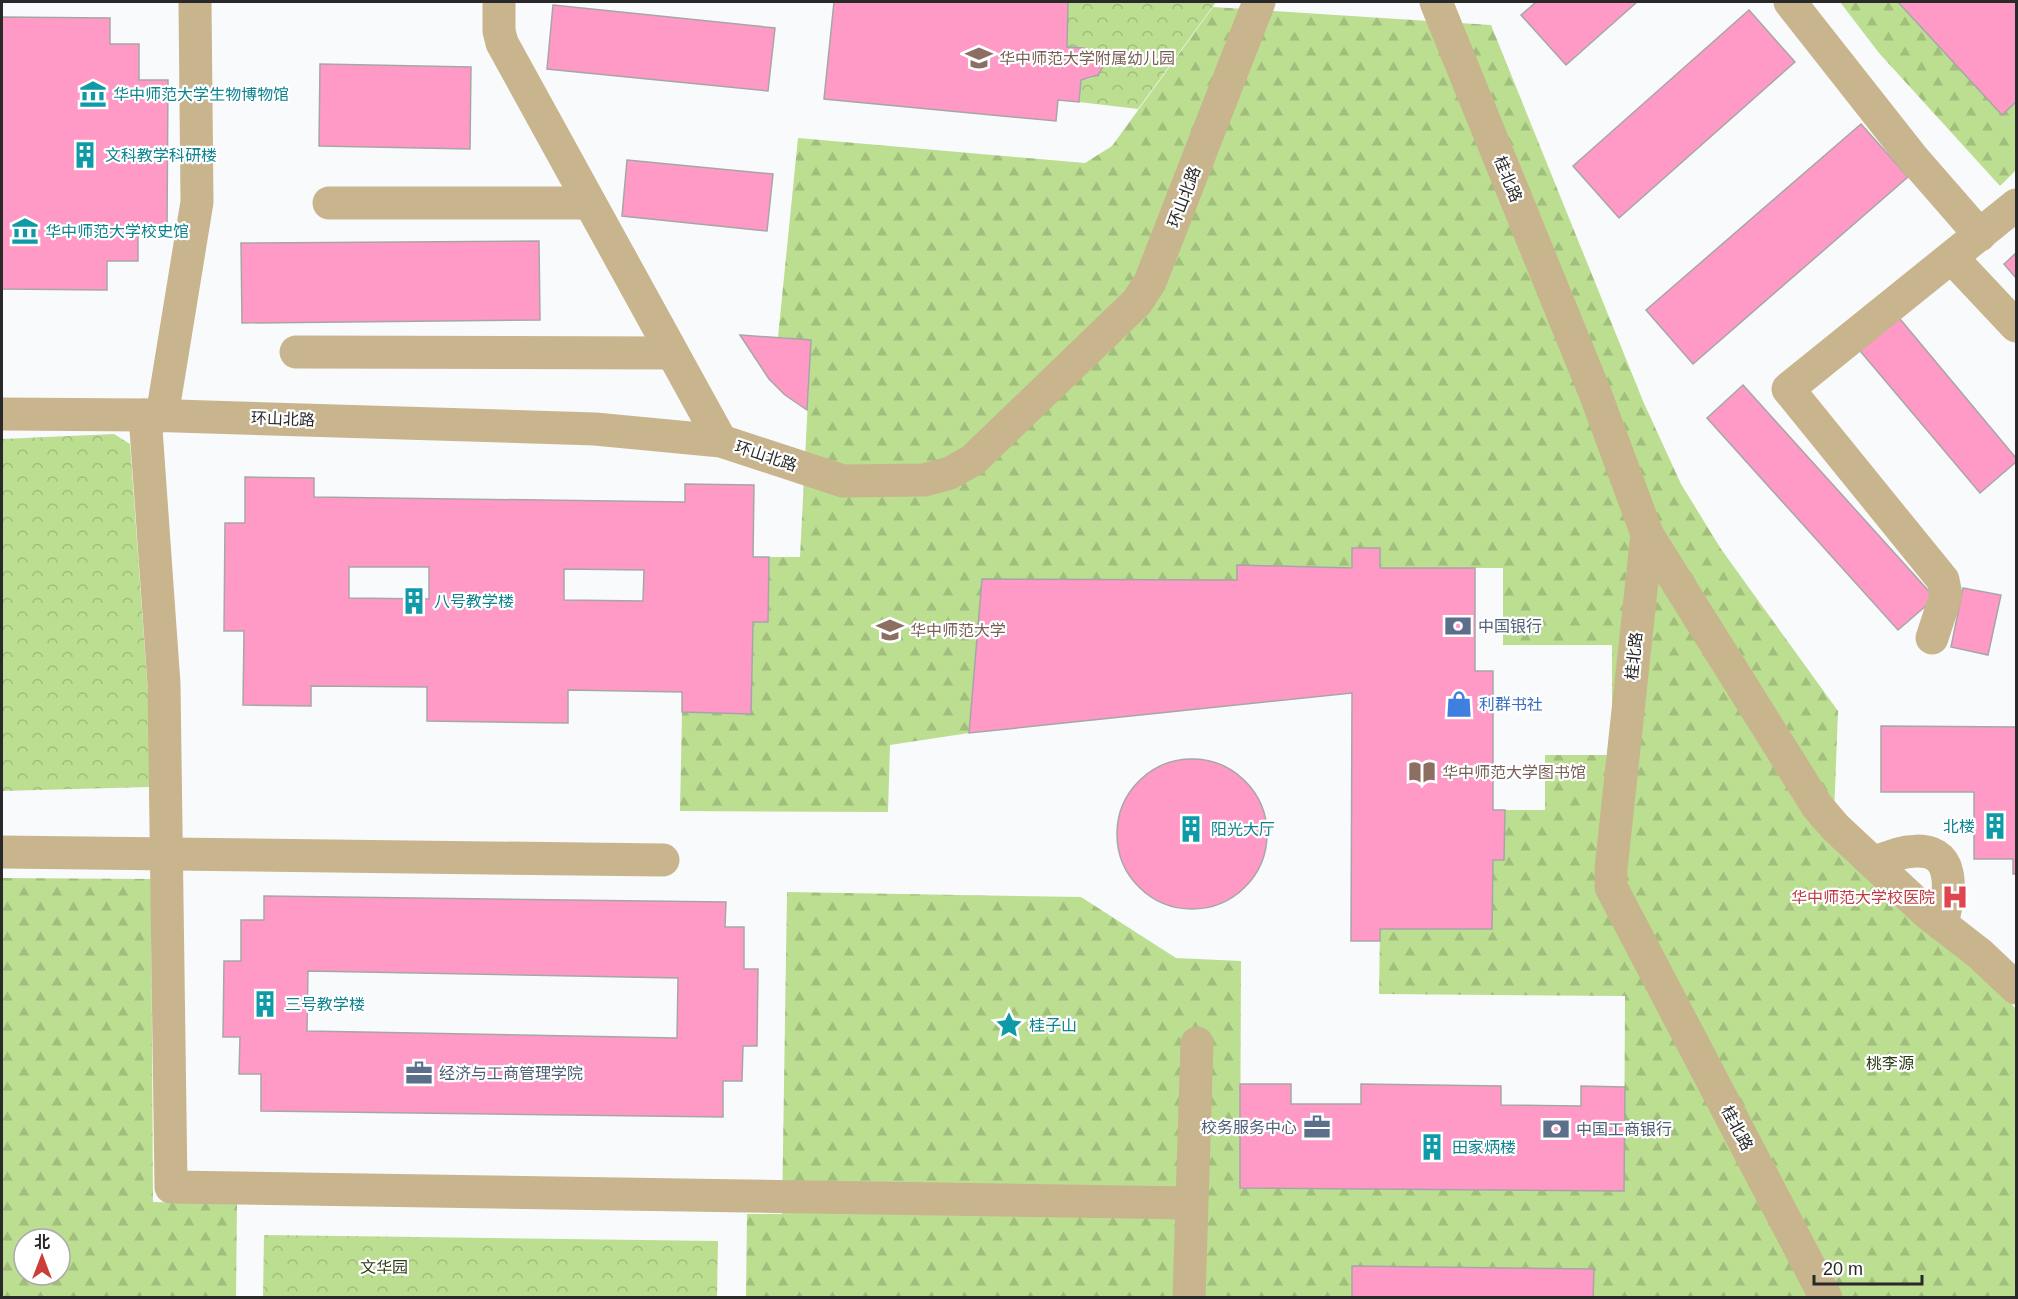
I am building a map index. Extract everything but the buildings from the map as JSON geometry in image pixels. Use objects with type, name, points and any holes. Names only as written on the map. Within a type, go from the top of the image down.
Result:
[{"type":"street","points":[[195,2],[197,202],[153,415],[168,853],[171,1187],[1191,1203]]},
{"type":"street","points":[[500,2],[499,31],[502,43],[721,441]]},
{"type":"street","name":"环山北路","points":[[2,414],[153,415],[562,427],[721,441],[843,481],[924,480],[951,473],[973,460],[1137,302],[1150,282],[1259,2]]},
{"type":"street","name":"桂北路","points":[[1436,2],[1586,372],[1647,534],[1611,869],[1611,887],[1826,1298]]},
{"type":"street","points":[[1790,2],[1912,157],[1980,235]]},
{"type":"street","points":[[329,202],[589,202]]},
{"type":"street","points":[[1932,638],[1946,595],[1943,580],[1788,389],[1953,259],[2016,205]]},
{"type":"street","points":[[1953,259],[2016,326]]},
{"type":"street","points":[[296,352],[672,353]]},
{"type":"street","points":[[1647,534],[1817,806],[1835,827],[1942,925],[1980,954],[2016,988]]},
{"type":"street","points":[[1875,863],[1890,855],[1911,850],[1934,855],[1943,862],[1949,881],[1942,925]]},
{"type":"street","points":[[2,852],[663,861]]},
{"type":"street","points":[[1189,1298],[1197,1043]]},
{"type":"green space","points":[[1068,2],[1216,2],[1138,109],[1079,102],[1081,80],[1098,75],[1104,58],[1084,56],[1084,48],[1067,47]]},
{"type":"green space","points":[[1840,2],[2016,2],[2016,170],[2000,186],[1879,53]]},
{"type":"green space","name":"桃李源","points":[[1213,7],[1491,25],[1643,401],[1681,484],[1721,549],[1838,711],[1833,841],[1992,983],[2016,1009],[2016,1297],[1593,1298],[1593,1269],[1353,1266],[1352,1297],[746,1297],[747,1214],[782,1214],[787,892],[1081,897],[1176,958],[1241,961],[1240,1188],[1624,1191],[1625,996],[1379,994],[1380,929],[1492,928],[1493,860],[1504,860],[1505,810],[1545,810],[1545,755],[1612,755],[1612,645],[1503,645],[1503,568],[1380,568],[1380,548],[1352,548],[1352,568],[1237,565],[1237,580],[982,579],[969,733],[890,745],[888,812],[680,811],[682,712],[751,713],[753,622],[768,621],[769,557],[800,557],[811,340],[778,337],[798,138],[1085,163],[1112,146]]},
{"type":"green space","points":[[114,434],[130,444],[154,776],[149,787],[2,791],[2,439]]},
{"type":"green space","points":[[2,878],[151,879],[153,1202],[237,1204],[236,1297],[2,1298]]},
{"type":"green space","name":"文华园","points":[[264,1235],[718,1241],[717,1297],[263,1297]]},
{"type":"place","name":"华中师范大学附属幼儿园","points":[[979,58]]},
{"type":"place","name":"华中师范大学生物博物馆","points":[[93,94]]},
{"type":"place","name":"文科教学科研楼","points":[[85,155]]},
{"type":"place","name":"华中师范大学校史馆","points":[[25,231]]},
{"type":"place","name":"八号教学楼","points":[[414,601]]},
{"type":"place","name":"中国银行","points":[[1458,626]]},
{"type":"place","name":"华中师范大学","points":[[890,630]]},
{"type":"place","name":"利群书社","points":[[1459,704]]},
{"type":"place","name":"华中师范大学图书馆","points":[[1422,772]]},
{"type":"place","name":"北楼","points":[[1995,826]]},
{"type":"place","name":"阳光大厅","points":[[1191,829]]},
{"type":"place","name":"华中师范大学校医院","points":[[1955,897]]},
{"type":"place","name":"三号教学楼","points":[[265,1004]]},
{"type":"place","name":"桂子山","points":[[1009,1025]]},
{"type":"place","name":"经济与工商管理学院","points":[[419,1073]]},
{"type":"place","name":"校务服务中心","points":[[1317,1127]]},
{"type":"place","name":"中国工商银行","points":[[1556,1129]]},
{"type":"place","name":"田家炳楼","points":[[1432,1147]]}]
